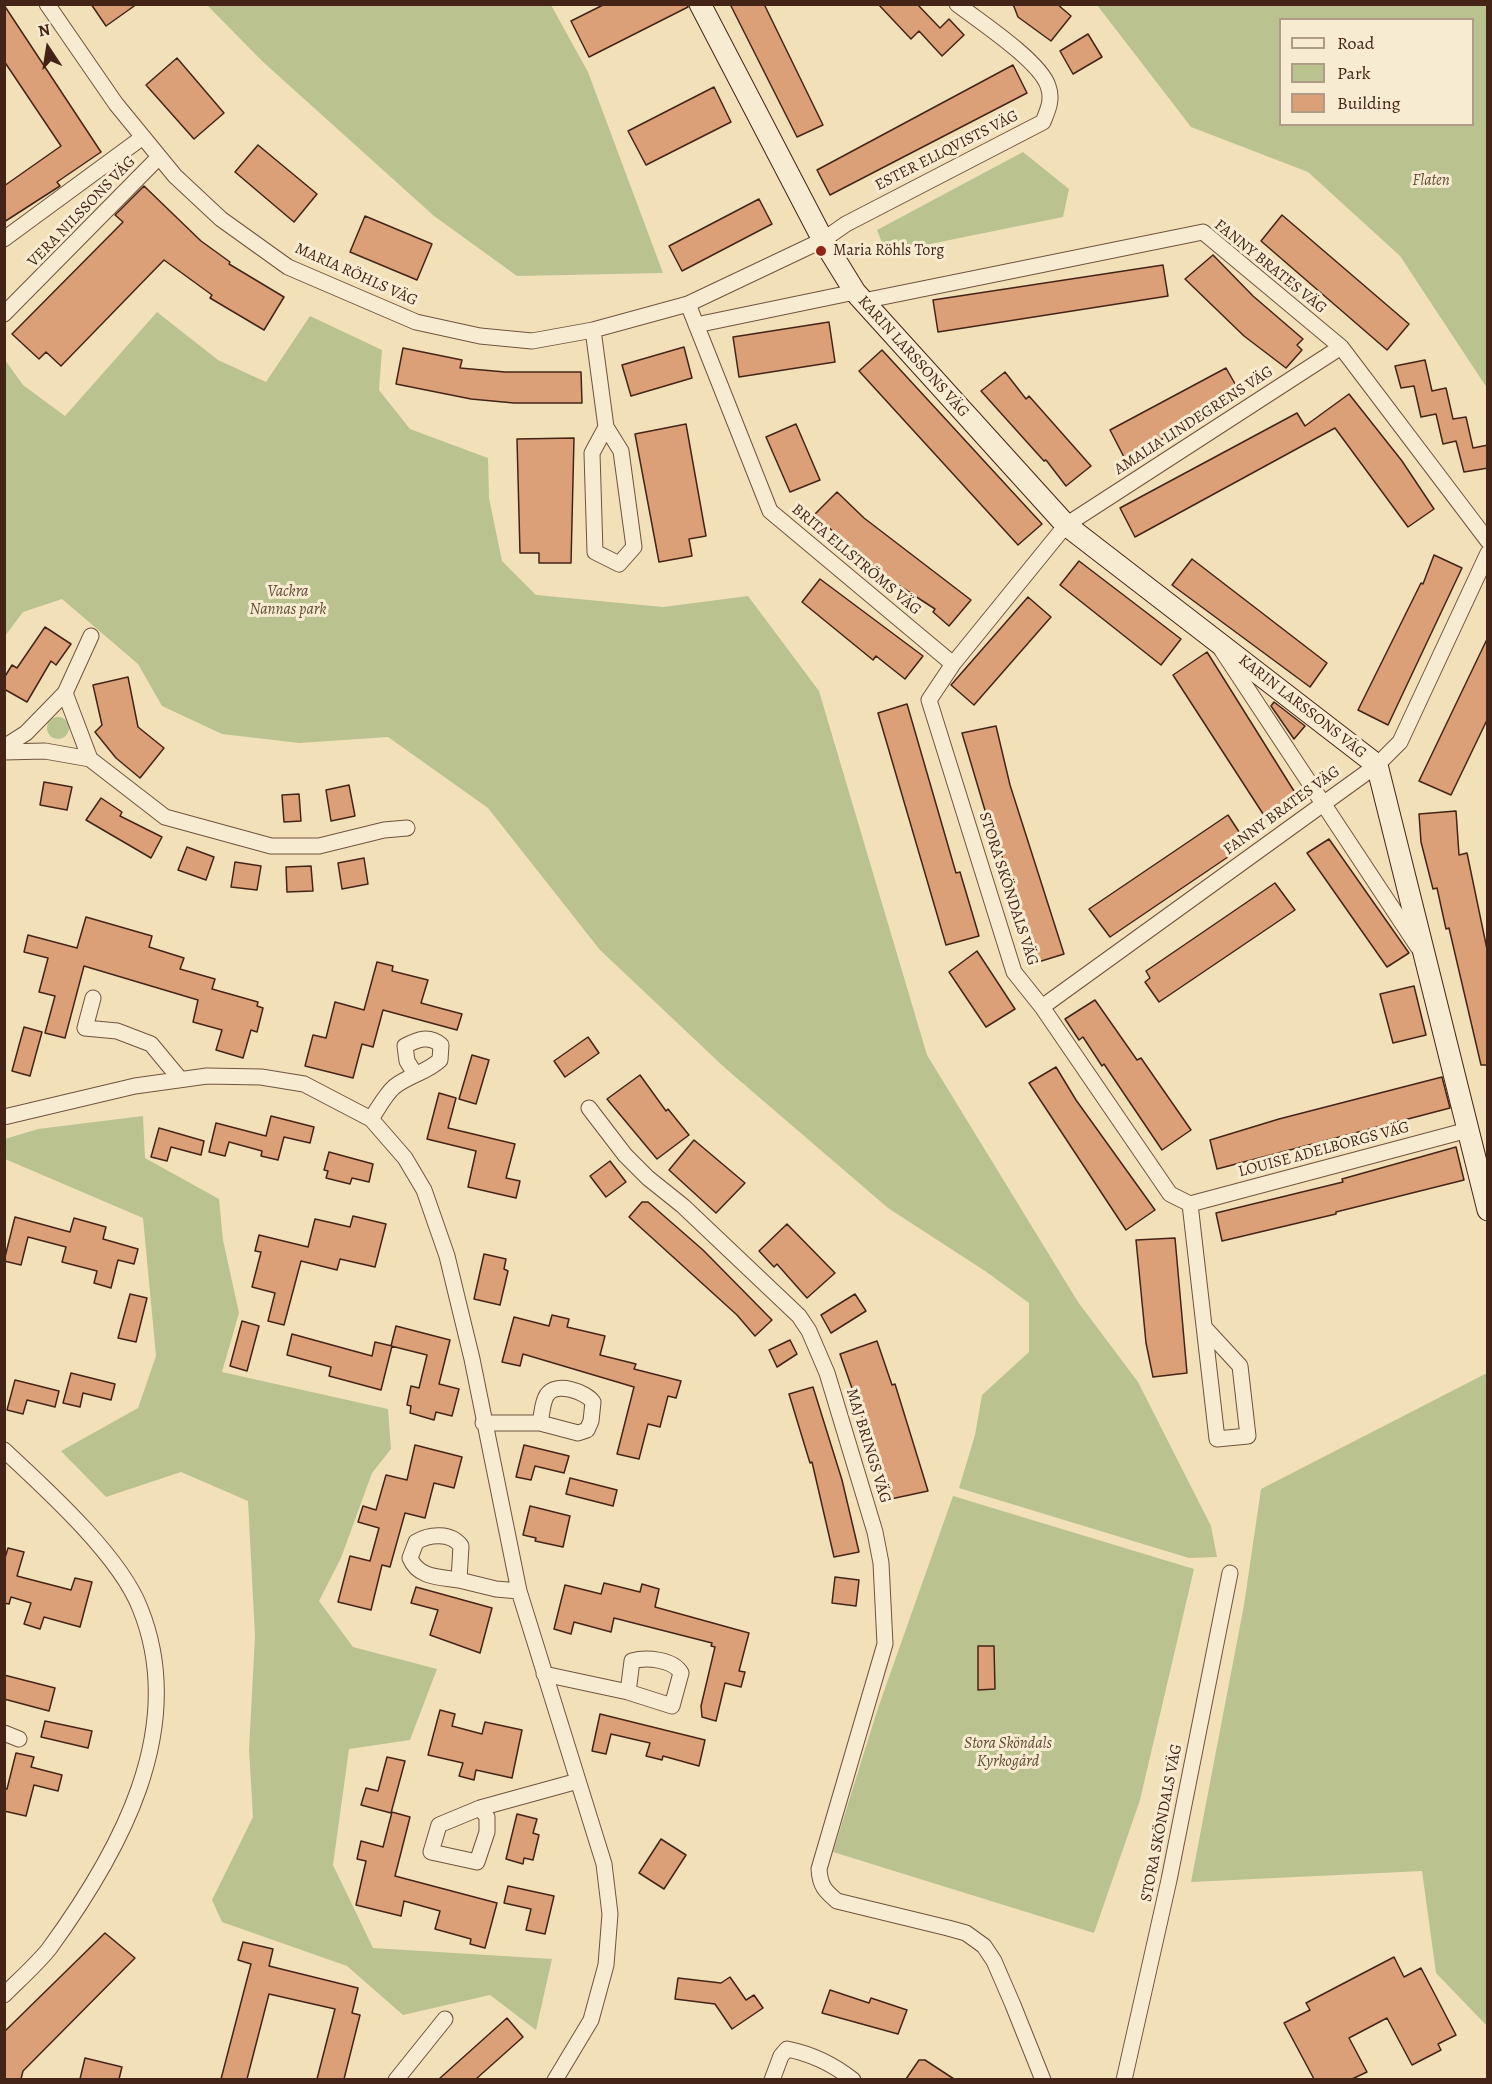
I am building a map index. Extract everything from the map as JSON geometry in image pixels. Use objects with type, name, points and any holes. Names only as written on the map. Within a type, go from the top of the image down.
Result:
[{"type":"street","name":"MARIA RÖHLS VÄG","points":[[47,4],[116,104],[175,176],[221,219],[288,267],[416,322],[480,336],[532,341],[593,330],[688,304]]},
{"type":"street","name":"KARIN LARSSONS VÄG","points":[[700,4],[824,240],[859,297],[1066,525],[1377,765],[1488,1210]]},
{"type":"street","name":"ESTER ELLQVISTS VÄG","points":[[824,240],[846,224],[1043,122],[1050,105],[1048,85],[1017,49],[957,4]]},
{"type":"street","name":"VERA NILSSONS VÄG","points":[[4,239],[143,137]]},
{"type":"street","name":"VERA NILSSONS VÄG","points":[[4,314],[159,158]]},
{"type":"street","name":"FANNY BRATES VÄG","points":[[859,297],[1203,232],[1341,347],[1488,540]]},
{"type":"street","points":[[688,304],[824,240]]},
{"type":"street","points":[[696,325],[859,297]]},
{"type":"street","name":"BRITA ELLSTRÖMS VÄG","points":[[688,304],[770,511],[953,664]]},
{"type":"street","points":[[593,330],[606,428],[621,451],[634,547],[619,564],[595,552],[592,453],[606,428]]},
{"type":"street","name":"AMALIA LINDEGRENS VÄG","points":[[1066,525],[1341,347]]},
{"type":"street","name":"STORA SKÖNDALS VÄG","points":[[1066,525],[953,664],[928,700],[1014,972],[1042,1007],[1170,1194],[1190,1204]]},
{"type":"street","name":"FANNY BRATES VÄG","points":[[1042,1007],[1377,765],[1400,742],[1488,553]]},
{"type":"street","points":[[4,750],[26,733],[65,693],[92,636]]},
{"type":"street","name":"KARIN LARSSONS VÄG","points":[[1214,639],[1424,956]]},
{"type":"street","points":[[65,693],[90,759]]},
{"type":"street","points":[[4,750],[45,751],[90,759],[165,817],[271,846],[319,846],[384,830],[406,828]]},
{"type":"street","points":[[93,998],[85,1028],[117,1031],[151,1044],[180,1079]]},
{"type":"street","points":[[370,1119],[393,1088],[415,1074]]},
{"type":"street","points":[[4,1117],[38,1107],[180,1079],[230,1075],[304,1084],[370,1119],[405,1158],[424,1190],[436,1222],[472,1359],[483,1423],[519,1591],[604,1864],[610,1914],[606,1965],[591,2020],[555,2079]]},
{"type":"street","name":"MAJ BRINGS VÄG","points":[[588,1108],[624,1155],[683,1206],[799,1316],[809,1331],[827,1373],[864,1492],[881,1563],[885,1644],[819,1869],[820,1881],[824,1890],[837,1901],[966,1933],[984,1946],[994,1961],[1043,2079]]},
{"type":"street","name":"LOUISE ADELBORGS VÄG","points":[[1190,1204],[1468,1130]]},
{"type":"street","points":[[1190,1204],[1204,1328],[1217,1439],[1248,1436],[1240,1366],[1204,1328]]},
{"type":"street","points":[[483,1423],[540,1423]]},
{"type":"street","points":[[4,1450],[89,1534],[117,1569],[140,1606],[151,1642],[158,1701],[150,1753],[134,1804],[102,1866],[48,1950],[4,1995]]},
{"type":"street","name":"STORA SKÖNDALS VÄG","points":[[1124,2079],[1169,1880],[1230,1573]]},
{"type":"street","points":[[459,1580],[496,1589],[519,1591]]},
{"type":"street","points":[[544,1674],[628,1692]]},
{"type":"street","points":[[4,1733],[19,1739]]},
{"type":"street","points":[[480,1808],[578,1781]]},
{"type":"street","points":[[396,2079],[445,2019]]},
{"type":"street","points":[[772,2079],[781,2056],[787,2049],[810,2054],[840,2069],[853,2079]]},
{"type":"green space","points":[[207,5],[551,5],[588,72],[663,273],[517,276],[434,216],[262,61]]},
{"type":"green space","name":"Flaten","points":[[1097,5],[1487,5],[1487,388],[1400,256],[1308,172],[1191,127]]},
{"type":"green space","points":[[1023,152],[1069,189],[1063,217],[886,253],[877,230]]},
{"type":"green space","name":"Vackra Nannas park","points":[[157,312],[218,360],[266,382],[310,316],[382,350],[379,390],[410,429],[488,458],[489,498],[502,561],[536,595],[663,607],[748,596],[819,691],[927,1055],[1078,1302],[1138,1382],[1211,1526],[1217,1557],[1189,1558],[959,1488],[975,1435],[982,1395],[1029,1352],[1029,1303],[985,1271],[888,1208],[725,1068],[600,950],[488,808],[388,737],[299,743],[222,734],[162,706],[138,664],[62,599],[23,612],[5,636],[5,360],[23,385],[65,416]]},
{"type":"green space","points":[[58,717],[66,720],[69,728],[66,736],[58,739],[50,736],[47,728],[50,720]]},
{"type":"green space","points":[[143,1116],[145,1158],[219,1199],[223,1240],[239,1313],[222,1372],[388,1409],[391,1449],[372,1473],[341,1558],[319,1601],[353,1647],[437,1669],[410,1740],[349,1749],[333,1865],[373,1948],[552,1959],[536,2030],[490,1995],[403,2015],[347,1966],[222,1922],[212,1900],[253,1817],[249,1750],[255,1636],[248,1501],[181,1472],[106,1497],[61,1451],[138,1408],[156,1356],[143,1218],[5,1159],[5,1139],[38,1129]]},
{"type":"green space","points":[[1487,1373],[1487,2026],[1436,1973],[1422,1871],[1191,1882],[1244,1605],[1261,1489]]},
{"type":"green space","name":"Stora Sköndals Kyrkogård","points":[[953,1496],[1194,1569],[1140,1800],[1094,1933],[833,1852],[877,1711]]},
{"type":"building","points":[[91,4],[137,4],[106,26]]},
{"type":"building","points":[[605,4],[687,4],[688,7],[589,57],[571,21]]},
{"type":"building","points":[[730,4],[764,4],[823,125],[797,137]]},
{"type":"building","points":[[878,4],[917,4],[940,28],[949,19],[964,35],[942,56],[919,31],[911,39]]},
{"type":"building","points":[[1013,4],[1057,4],[1071,16],[1051,41],[1018,17]]},
{"type":"building","points":[[4,5],[101,152],[57,182],[60,186],[4,222],[4,186],[61,146],[4,61]]},
{"type":"building","points":[[1088,34],[1102,57],[1073,74],[1060,51]]},
{"type":"building","points":[[177,58],[224,113],[194,139],[146,85]]},
{"type":"building","points":[[1013,65],[1027,93],[830,195],[817,170]]},
{"type":"building","points":[[714,87],[731,122],[646,165],[628,131]]},
{"type":"building","points":[[258,145],[317,194],[294,222],[235,172]]},
{"type":"building","points":[[144,186],[201,241],[230,262],[229,264],[284,297],[264,330],[210,298],[212,295],[164,260],[61,366],[46,352],[39,359],[12,334],[123,222],[115,215]]},
{"type":"building","points":[[759,199],[772,224],[682,271],[669,246]]},
{"type":"building","points":[[1282,215],[1409,324],[1387,350],[1261,241]]},
{"type":"building","points":[[365,216],[432,244],[417,280],[350,252]]},
{"type":"building","points":[[1213,255],[1253,296],[1303,339],[1297,345],[1302,350],[1286,368],[1244,336],[1185,279]]},
{"type":"building","points":[[1163,265],[1168,296],[938,332],[933,300]]},
{"type":"building","points":[[829,322],[835,362],[739,377],[733,337]]},
{"type":"building","points":[[684,347],[692,378],[631,396],[622,365]]},
{"type":"building","points":[[403,348],[462,360],[460,368],[505,372],[581,372],[582,403],[514,403],[471,399],[396,384]]},
{"type":"building","points":[[882,350],[1042,524],[1018,545],[859,371]]},
{"type":"building","points":[[1425,360],[1432,391],[1446,388],[1453,419],[1466,417],[1473,448],[1488,445],[1488,468],[1464,472],[1456,441],[1443,444],[1436,414],[1421,417],[1414,386],[1401,388],[1395,366]]},
{"type":"building","points":[[1226,368],[1242,396],[1125,459],[1110,430]]},
{"type":"building","points":[[1005,372],[1026,399],[1029,396],[1091,466],[1066,486],[1046,460],[1044,461],[981,391]]},
{"type":"building","points":[[1349,394],[1402,461],[1434,509],[1408,527],[1335,428],[1135,537],[1120,508],[1297,413],[1305,426]]},
{"type":"building","points":[[686,424],[706,536],[689,539],[692,556],[659,562],[635,434]]},
{"type":"building","points":[[796,424],[820,480],[790,492],[766,437]]},
{"type":"building","points":[[574,438],[571,563],[539,563],[539,553],[520,553],[517,439]]},
{"type":"building","points":[[837,492],[864,518],[971,600],[949,626],[933,612],[935,609],[889,579],[814,515]]},
{"type":"building","points":[[1434,555],[1462,568],[1388,725],[1358,710],[1421,583],[1423,584]]},
{"type":"building","points":[[1192,559],[1327,663],[1310,687],[1172,585]]},
{"type":"building","points":[[1079,561],[1181,639],[1161,665],[1060,585]]},
{"type":"building","points":[[820,579],[923,656],[905,679],[876,656],[873,660],[802,602]]},
{"type":"building","points":[[1028,597],[1051,617],[974,705],[951,685]]},
{"type":"building","points":[[45,627],[71,644],[56,665],[51,661],[27,702],[4,689],[4,678],[12,665],[17,668]]},
{"type":"building","points":[[1488,637],[1488,718],[1451,795],[1419,781]]},
{"type":"building","points":[[1207,652],[1299,799],[1267,820],[1173,675]]},
{"type":"building","points":[[128,677],[138,727],[164,748],[140,778],[116,758],[95,732],[102,725],[93,685]]},
{"type":"building","points":[[1274,702],[1305,726],[1294,739],[1271,706]]},
{"type":"building","points":[[907,704],[956,873],[960,872],[979,936],[946,945],[878,713]]},
{"type":"building","points":[[996,726],[1010,785],[1064,954],[1035,963],[998,843],[995,844],[962,733]]},
{"type":"building","points":[[44,782],[72,787],[67,810],[40,805]]},
{"type":"building","points":[[349,785],[355,816],[331,821],[326,790]]},
{"type":"building","points":[[299,794],[301,821],[284,822],[282,795]]},
{"type":"building","points":[[101,798],[122,812],[120,816],[162,837],[151,858],[86,820]]},
{"type":"building","points":[[1456,811],[1459,855],[1467,853],[1488,954],[1488,1065],[1481,1065],[1449,928],[1446,929],[1437,888],[1433,889],[1421,842],[1419,814]]},
{"type":"building","points":[[1228,815],[1247,844],[1110,937],[1089,909]]},
{"type":"building","points":[[1329,839],[1409,953],[1387,967],[1307,853]]},
{"type":"building","points":[[187,847],[214,857],[206,880],[178,870]]},
{"type":"building","points":[[364,858],[368,884],[342,889],[338,863]]},
{"type":"building","points":[[235,862],[261,866],[257,890],[231,887]]},
{"type":"building","points":[[311,866],[313,891],[287,892],[286,867]]},
{"type":"building","points":[[1275,883],[1295,910],[1159,1002],[1145,982],[1150,978],[1146,971]]},
{"type":"building","points":[[86,917],[152,936],[149,947],[184,958],[180,969],[215,979],[212,989],[258,1002],[257,1006],[263,1008],[257,1032],[251,1030],[243,1058],[216,1050],[222,1030],[193,1022],[198,1000],[84,966],[65,1038],[45,1033],[55,996],[39,992],[48,958],[24,952],[28,935],[77,948]]},
{"type":"building","points":[[977,951],[1015,1009],[986,1027],[949,972]]},
{"type":"building","points":[[377,962],[393,966],[392,971],[428,980],[421,1003],[462,1014],[457,1030],[383,1010],[373,1047],[362,1044],[353,1078],[305,1066],[313,1035],[326,1038],[335,1002],[364,1010]]},
{"type":"building","points":[[1414,986],[1426,1035],[1393,1043],[1380,994]]},
{"type":"building","points":[[1095,1000],[1137,1060],[1141,1058],[1191,1130],[1162,1150],[1104,1064],[1102,1066],[1083,1037],[1079,1040],[1065,1019]]},
{"type":"building","points":[[24,1027],[42,1032],[30,1076],[12,1071]]},
{"type":"building","points":[[588,1037],[599,1053],[565,1077],[554,1061]]},
{"type":"building","points":[[472,1055],[489,1060],[476,1104],[459,1099]]},
{"type":"building","points":[[1056,1067],[1076,1100],[1155,1210],[1126,1230],[1029,1083]]},
{"type":"building","points":[[640,1075],[666,1111],[668,1109],[689,1135],[657,1159],[607,1099]]},
{"type":"building","points":[[1442,1077],[1450,1108],[1217,1169],[1210,1140],[1279,1119]]},
{"type":"building","points":[[439,1093],[456,1098],[448,1128],[515,1144],[506,1178],[520,1181],[516,1198],[468,1187],[476,1151],[427,1139]]},
{"type":"building","points":[[271,1116],[314,1127],[310,1143],[284,1137],[278,1160],[261,1156],[262,1151],[229,1142],[225,1156],[209,1152],[216,1123],[266,1136]]},
{"type":"building","points":[[159,1128],[204,1141],[201,1155],[171,1147],[167,1161],[151,1157]]},
{"type":"building","points":[[694,1140],[745,1183],[716,1213],[669,1170]]},
{"type":"building","points":[[1456,1147],[1464,1180],[1222,1241],[1216,1213],[1343,1182],[1342,1179]]},
{"type":"building","points":[[329,1152],[373,1164],[369,1182],[352,1178],[350,1184],[326,1178],[328,1171],[324,1170]]},
{"type":"building","points":[[610,1161],[626,1182],[606,1197],[590,1176]]},
{"type":"building","points":[[642,1202],[648,1202],[703,1250],[772,1320],[755,1336],[737,1315],[629,1217]]},
{"type":"building","points":[[353,1216],[386,1224],[375,1267],[340,1259],[337,1270],[301,1261],[284,1325],[268,1321],[275,1293],[252,1287],[261,1252],[255,1251],[259,1235],[308,1247],[315,1219],[350,1227]]},
{"type":"building","points":[[15,1217],[70,1232],[74,1218],[106,1227],[103,1239],[138,1249],[134,1264],[118,1260],[111,1288],[94,1283],[97,1271],[62,1262],[66,1247],[28,1237],[21,1265],[4,1261]]},
{"type":"building","points":[[787,1224],[835,1273],[807,1298],[777,1264],[774,1267],[759,1251]]},
{"type":"building","points":[[1175,1238],[1187,1373],[1153,1377],[1146,1343],[1136,1240]]},
{"type":"building","points":[[484,1254],[506,1259],[504,1269],[508,1271],[500,1305],[474,1299]]},
{"type":"building","points":[[130,1294],[147,1298],[136,1342],[118,1338]]},
{"type":"building","points":[[855,1294],[866,1311],[831,1333],[821,1315]]},
{"type":"building","points":[[552,1315],[569,1319],[567,1327],[605,1336],[600,1355],[636,1364],[634,1369],[681,1381],[676,1398],[668,1396],[660,1427],[648,1424],[639,1459],[617,1454],[634,1387],[523,1354],[520,1366],[502,1362],[514,1317],[549,1326]]},
{"type":"building","points":[[242,1321],[259,1326],[247,1371],[230,1366]]},
{"type":"building","points":[[396,1326],[450,1340],[439,1384],[459,1389],[452,1416],[436,1412],[434,1420],[410,1413],[411,1406],[407,1405],[411,1386],[419,1388],[427,1355],[391,1346]]},
{"type":"building","points":[[292,1334],[372,1356],[375,1342],[392,1346],[381,1390],[329,1376],[331,1367],[287,1355]]},
{"type":"building","points":[[790,1340],[797,1354],[777,1367],[769,1350]]},
{"type":"building","points":[[877,1341],[892,1385],[895,1384],[928,1491],[886,1500],[876,1457],[840,1354]]},
{"type":"building","points":[[71,1373],[115,1384],[111,1400],[83,1393],[80,1407],[63,1403]]},
{"type":"building","points":[[15,1380],[59,1391],[55,1407],[27,1400],[23,1414],[7,1410]]},
{"type":"building","points":[[813,1387],[842,1480],[859,1552],[834,1557],[812,1462],[810,1463],[789,1394]]},
{"type":"building","points":[[415,1445],[462,1457],[454,1488],[434,1483],[425,1518],[405,1513],[390,1567],[382,1565],[371,1610],[338,1602],[350,1556],[370,1561],[379,1528],[358,1522],[363,1506],[376,1510],[386,1475],[407,1480]]},
{"type":"building","points":[[524,1445],[569,1456],[564,1473],[535,1466],[531,1480],[516,1477]]},
{"type":"building","points":[[570,1478],[617,1490],[613,1506],[566,1494]]},
{"type":"building","points":[[530,1506],[570,1516],[563,1547],[535,1541],[536,1538],[523,1535]]},
{"type":"building","points":[[8,1548],[24,1552],[17,1576],[71,1590],[75,1578],[92,1582],[80,1627],[44,1617],[40,1629],[24,1624],[31,1603],[11,1597],[9,1604],[4,1603],[4,1561]]},
{"type":"building","points":[[835,1577],[859,1580],[856,1606],[832,1603]]},
{"type":"building","points":[[604,1583],[640,1592],[642,1584],[659,1589],[655,1607],[749,1633],[739,1671],[745,1672],[741,1687],[725,1683],[716,1721],[702,1717],[701,1706],[715,1647],[711,1646],[712,1643],[614,1618],[611,1632],[574,1622],[571,1634],[554,1629],[565,1585],[601,1594]]},
{"type":"building","points":[[416,1587],[492,1608],[480,1653],[430,1635],[438,1610],[411,1603]]},
{"type":"building","points":[[978,1646],[994,1646],[995,1689],[978,1690]]},
{"type":"building","points":[[4,1675],[55,1688],[49,1711],[4,1699]]},
{"type":"building","points":[[440,1710],[455,1714],[452,1726],[482,1734],[485,1722],[522,1730],[512,1778],[476,1770],[474,1780],[459,1776],[463,1763],[428,1755]]},
{"type":"building","points":[[600,1714],[705,1740],[699,1766],[663,1756],[662,1760],[646,1756],[650,1743],[611,1734],[606,1754],[592,1751]]},
{"type":"building","points":[[45,1721],[92,1731],[88,1748],[41,1737]]},
{"type":"building","points":[[16,1753],[34,1757],[31,1767],[62,1775],[58,1791],[34,1785],[26,1816],[4,1811],[4,1788],[7,1789]]},
{"type":"building","points":[[387,1757],[405,1761],[391,1813],[361,1805],[366,1788],[378,1791]]},
{"type":"building","points":[[392,1812],[410,1817],[395,1876],[497,1903],[485,1948],[470,1944],[471,1939],[435,1929],[440,1911],[404,1901],[401,1916],[356,1905],[366,1861],[357,1859],[361,1841],[383,1847]]},
{"type":"building","points":[[517,1814],[537,1819],[533,1833],[539,1835],[533,1860],[524,1858],[523,1864],[506,1859]]},
{"type":"building","points":[[661,1839],[686,1855],[664,1889],[639,1873]]},
{"type":"building","points":[[508,1886],[554,1896],[545,1934],[526,1930],[531,1909],[504,1903]]},
{"type":"building","points":[[105,1933],[135,1958],[23,2071],[21,2079],[4,2079],[4,2032]]},
{"type":"building","points":[[243,1942],[273,1949],[269,1966],[358,1988],[352,2013],[360,2015],[344,2079],[317,2079],[335,2009],[269,1994],[247,2079],[221,2079],[251,1964],[238,1960]]},
{"type":"building","points":[[1394,1957],[1404,1977],[1421,1968],[1456,2035],[1438,2044],[1441,2050],[1412,2065],[1387,2018],[1349,2038],[1367,2072],[1352,2079],[1314,2079],[1284,2023],[1310,2010],[1306,2003]]},
{"type":"building","points":[[730,1977],[746,2000],[754,1995],[763,2008],[732,2029],[715,2004],[675,1999],[678,1978],[721,1983]]},
{"type":"building","points":[[830,1990],[869,2003],[871,1998],[907,2010],[898,2034],[822,2013]]},
{"type":"building","points":[[507,2018],[523,2037],[476,2079],[439,2079]]},
{"type":"building","points":[[85,2058],[122,2067],[119,2079],[80,2079]]},
{"type":"building","points":[[919,2060],[925,2060],[954,2079],[906,2079]]},
{"type":"place","name":"Maria Röhls Torg","points":[[821,251]]}]
